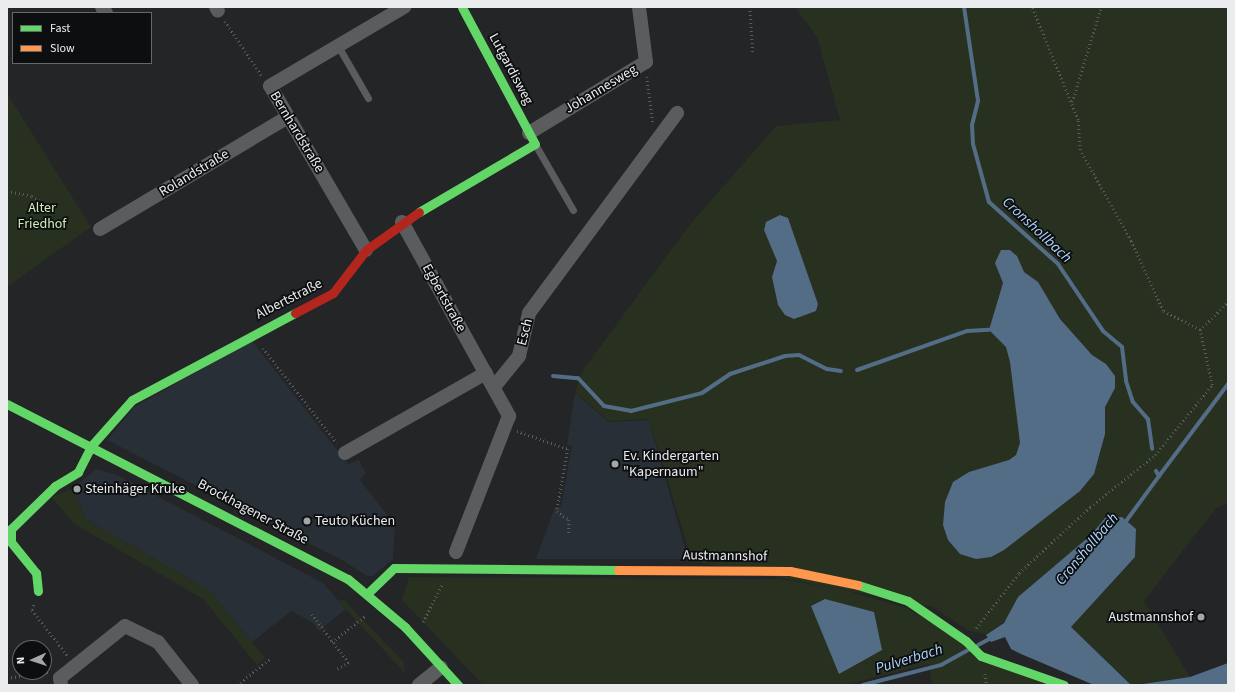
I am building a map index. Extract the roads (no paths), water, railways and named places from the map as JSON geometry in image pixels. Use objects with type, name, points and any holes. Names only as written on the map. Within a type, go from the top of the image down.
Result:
[{"type":"street","name":"Bernhardstraße","points":[[366,250],[270,86],[404,7]]},
{"type":"street","name":"Lutgardisweg","points":[[462,7],[532,138]]},
{"type":"street","name":"Johannesweg","points":[[532,138],[646,62],[639,7]]},
{"type":"street","name":"Esch","points":[[494,387],[519,356],[529,313],[655,140],[677,113]]},
{"type":"street","name":"Rolandstraße","points":[[100,230],[288,117]]},
{"type":"street","name":"Albertstraße","points":[[38,591],[36,573],[11,542],[11,529],[55,486],[78,472],[92,445],[132,400],[252,334],[333,293],[366,250],[402,222],[532,138]]},
{"type":"street","name":"Egbertstraße","points":[[402,222],[494,387]]},
{"type":"street","points":[[345,453],[486,373]]},
{"type":"street","points":[[456,552],[509,416],[494,387]]},
{"type":"street","name":"Brockhagener Straße","points":[[7,404],[92,445],[303,554],[368,593],[412,635],[458,685]]},
{"type":"street","name":"Austmannshof","points":[[368,593],[394,568],[790,571],[845,580],[908,602],[967,642],[977,653],[1064,685]]},
{"type":"street","points":[[60,682],[75,665],[125,626],[158,642],[192,685]]},
{"type":"street","points":[[419,685],[441,667]]},
{"type":"lane","points":[[338,46],[368,98]]},
{"type":"lane","points":[[532,138],[573,210]]},
{"type":"water","points":[[780,215],[788,218],[818,304],[816,311],[794,319],[785,315],[778,305],[772,277],[777,261],[764,230],[766,222]]},
{"type":"water","points":[[1001,250],[1010,250],[1017,256],[1024,272],[1038,282],[1060,319],[1092,355],[1106,364],[1115,376],[1115,388],[1105,407],[1105,434],[1094,474],[1080,491],[1004,550],[991,557],[976,559],[960,554],[948,540],[943,525],[945,502],[953,482],[969,472],[1009,460],[1016,455],[1020,443],[1010,362],[1006,347],[989,330],[1003,283],[995,263]]},
{"type":"water","points":[[1122,517],[1136,529],[1135,557],[1071,627],[1131,685],[1094,685],[1011,649],[1005,637],[991,642],[986,635],[1004,623],[1018,597],[1091,535],[1105,518]]},
{"type":"water","points":[[825,599],[874,612],[882,650],[839,674],[811,606]]},
{"type":"water","points":[[1228,663],[1228,685],[1136,685],[1190,677]]},
{"type":"waterway","name":"Cronshollbach","points":[[964,7],[978,101],[972,125],[973,144],[989,202],[1058,264],[1103,331],[1122,347],[1126,381],[1133,402],[1148,419],[1152,449]]},
{"type":"waterway","points":[[857,370],[967,331],[989,330]]},
{"type":"waterway","points":[[553,376],[578,378],[604,406],[631,411],[702,393],[730,374],[785,356],[799,355],[827,369],[841,371]]},
{"type":"waterway","points":[[1159,476],[1228,384]]},
{"type":"waterway","name":"Cronshollbach","points":[[1124,524],[1159,476],[1156,471]]},
{"type":"waterway","name":"Pulverbach","points":[[978,645],[993,637]]},
{"type":"waterway","name":"Pulverbach","points":[[863,685],[941,665],[968,650]]},
{"type":"place","name":"Ev. Kindergarten \"Kapernaum\"","points":[[615,464]]},
{"type":"place","name":"Steinhäger Kruke","points":[[77,489]]},
{"type":"place","name":"Teuto Küchen","points":[[307,521]]},
{"type":"place","name":"Austmannshof","points":[[1201,617]]},
{"type":"park label","name":"Alter Friedhof","points":[[42,216]]}]
